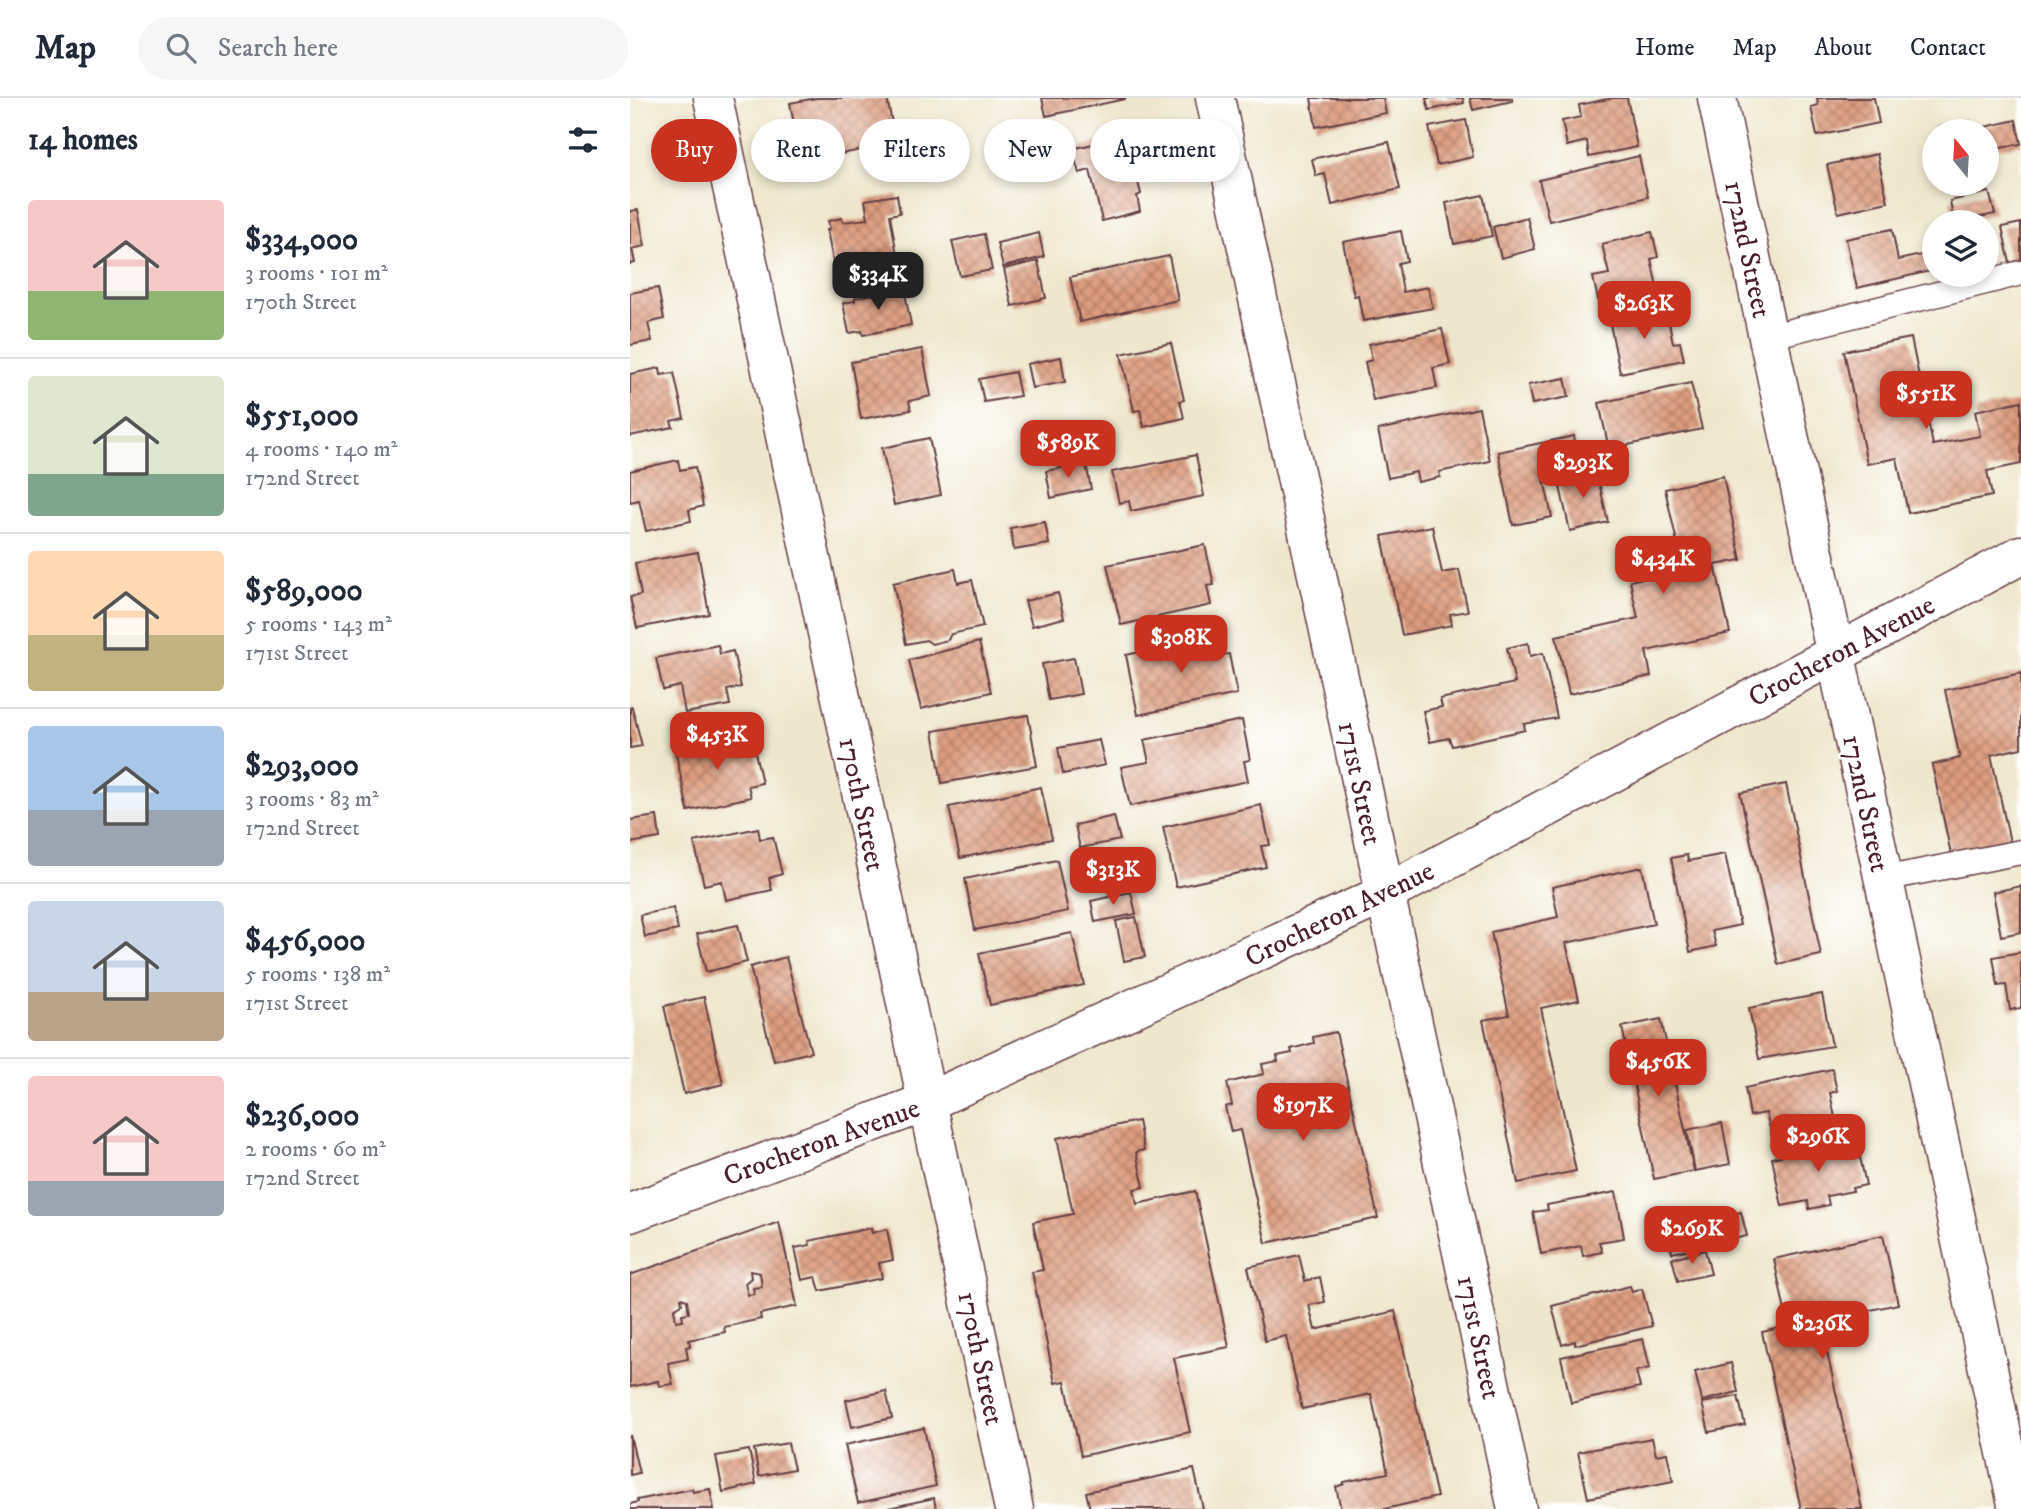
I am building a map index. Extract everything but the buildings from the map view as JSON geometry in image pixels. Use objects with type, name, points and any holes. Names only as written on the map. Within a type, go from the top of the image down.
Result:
[{"type":"street","name":"170th Street","points":[[713,98],[1014,1509]]},
{"type":"street","name":"171st Street","points":[[1215,98],[1517,1509]]},
{"type":"street","name":"172nd Street","points":[[1717,98],[2018,1509]]},
{"type":"street","name":"Crocheron Avenue","points":[[630,1213],[927,1102],[1385,894],[2021,555]]},
{"type":"lane","points":[[1768,337],[2021,273]]},
{"type":"lane","points":[[1884,879],[2021,852]]}]
